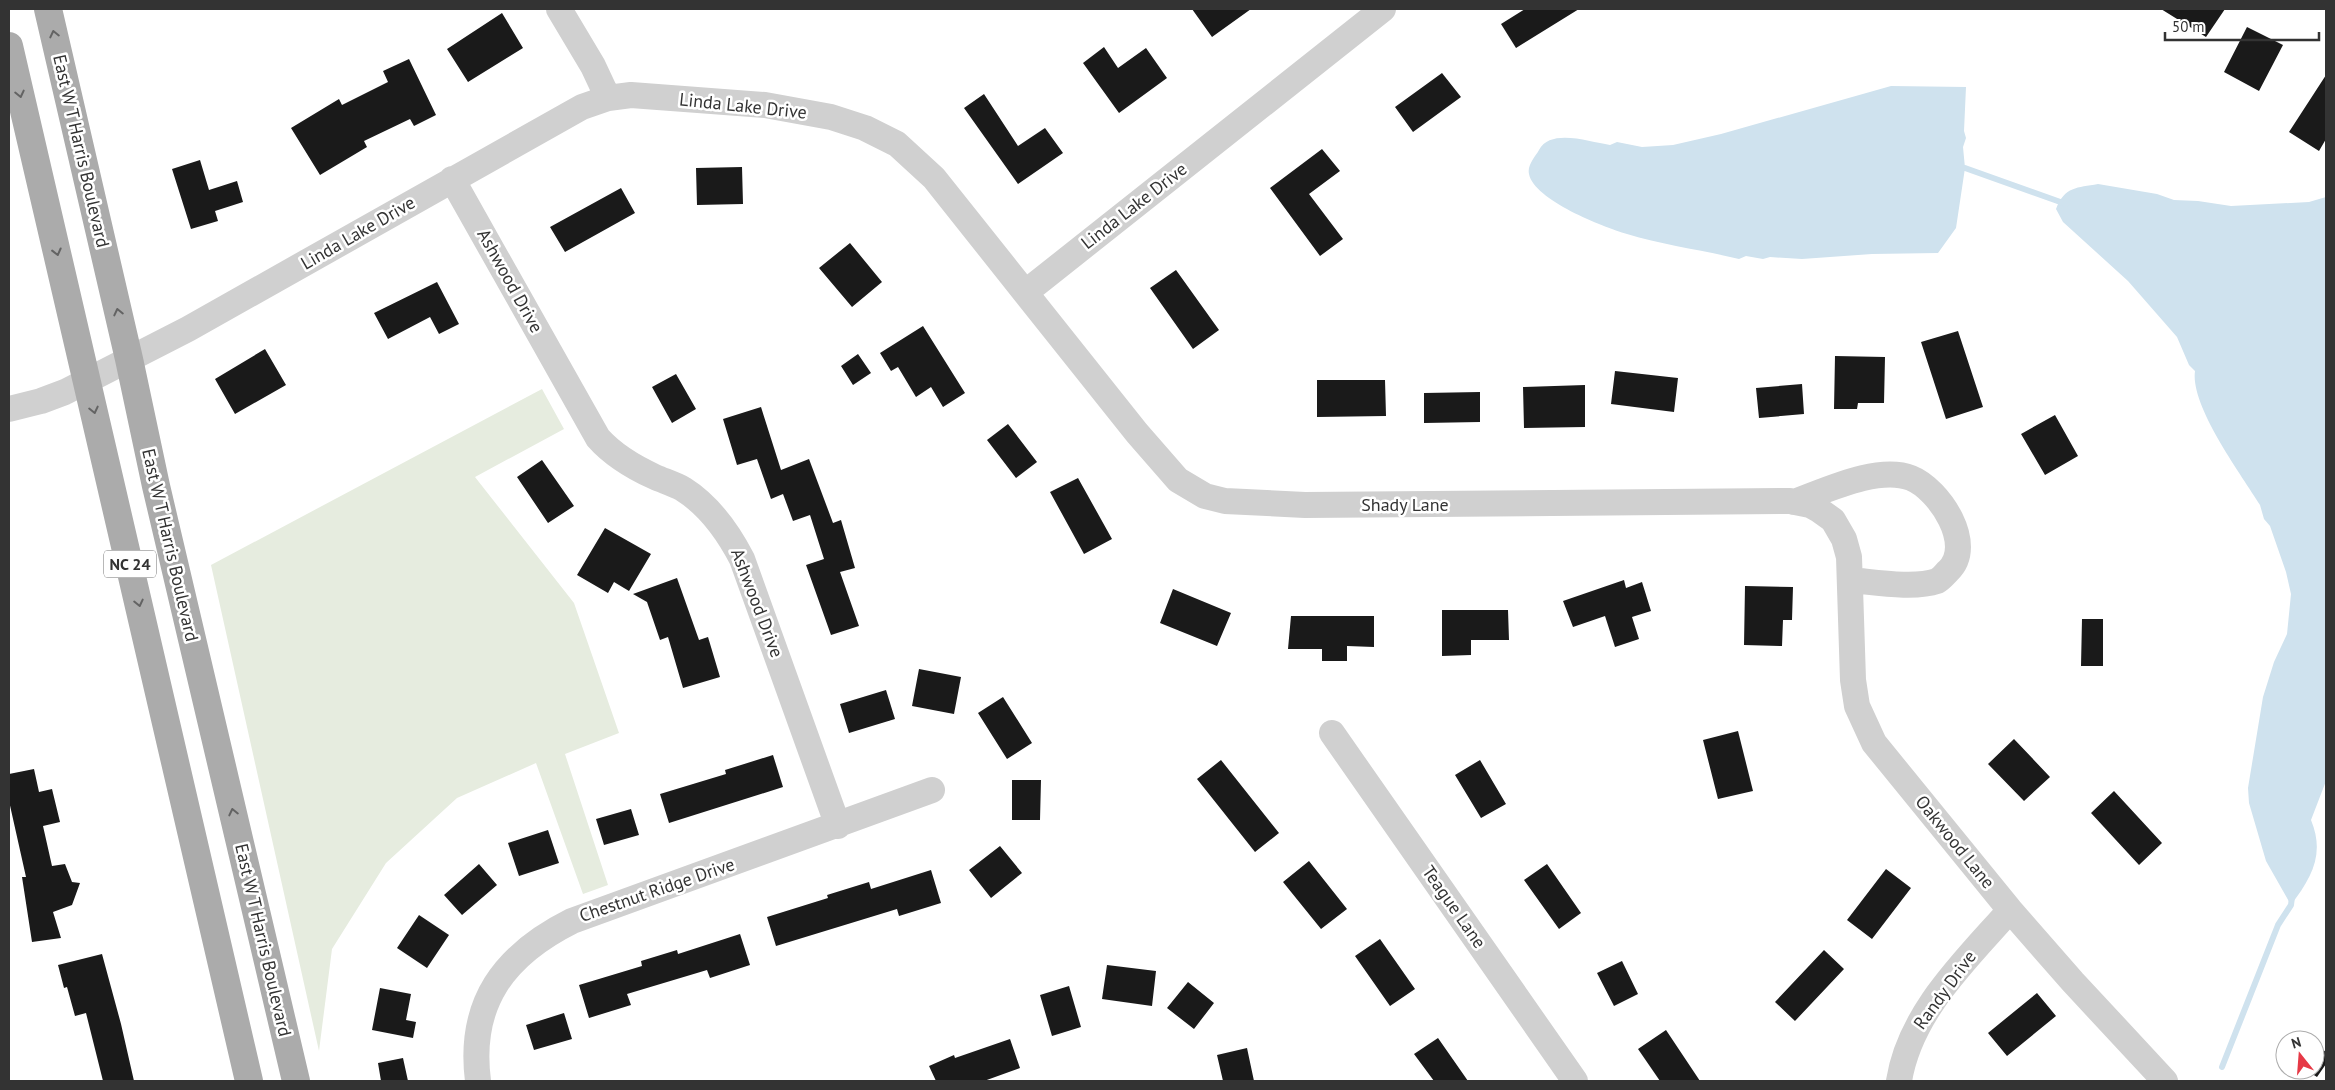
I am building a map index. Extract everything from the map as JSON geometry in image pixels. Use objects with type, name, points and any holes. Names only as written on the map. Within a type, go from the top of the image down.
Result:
[{"type":"main road","name":"East W T Harris Boulevard","points":[[48,9],[129,359],[158,496],[296,1081]]},
{"type":"main road","name":"NC 24","points":[[9,46],[88,380],[249,1081]]},
{"type":"street","points":[[559,9],[593,66],[608,98]]},
{"type":"street","name":"Linda Lake Drive","points":[[9,409],[41,401],[88,380],[232,305],[582,107],[608,98],[631,95],[765,106],[831,117],[865,128],[906,150],[934,178],[1026,292],[1383,9]]},
{"type":"street","name":"Ashwood Drive","points":[[452,179],[598,438],[607,448],[630,465],[685,490],[708,509],[728,532],[742,559],[838,826]]},
{"type":"street","name":"Shady Lane","points":[[1026,292],[1136,433],[1178,480],[1205,496],[1225,501],[1305,506],[1794,502],[1810,505],[1833,520],[1844,539],[1849,569]]},
{"type":"street","points":[[1794,502],[1856,480],[1888,475],[1911,478],[1930,492],[1946,509],[1956,529],[1958,548],[1952,567],[1938,580],[1919,584],[1849,569]]},
{"type":"street","name":"Oakwood Lane","points":[[1849,569],[1853,680],[1858,706],[1867,731],[1874,743],[2010,910],[2073,982],[2165,1081]]},
{"type":"street","name":"Teague Lane","points":[[1332,733],[1575,1081]]},
{"type":"street","name":"Chestnut Ridge Drive","points":[[478,1081],[476,1062],[478,1032],[492,989],[510,964],[544,934],[572,921],[838,826],[932,790]]},
{"type":"street","name":"Randy Drive","points":[[1899,1081],[1904,1054],[1926,1011],[1967,959],[2010,910]]},
{"type":"shaded area","points":[[542,389],[564,429],[475,477],[574,603],[619,733],[565,754],[608,885],[583,894],[536,763],[457,798],[386,863],[332,949],[319,1051],[211,565]]},
{"type":"water","points":[[1891,86],[1966,87],[1964,131],[1966,138],[1963,147],[1965,168],[1956,228],[1938,253],[1872,254],[1802,259],[1770,257],[1763,259],[1746,256],[1739,259],[1627,234],[1587,219],[1556,203],[1543,193],[1534,184],[1529,174],[1530,164],[1539,150],[1545,143],[1552,140],[1571,138],[1610,145],[1617,142],[1642,147],[1673,145],[1721,134]]},
{"type":"water","points":[[2098,184],[2157,194],[2174,200],[2198,201],[2231,206],[2309,202],[2326,197],[2326,781],[2311,820],[2317,844],[2314,865],[2305,885],[2291,905],[2266,861],[2249,803],[2248,788],[2263,697],[2274,662],[2287,634],[2291,594],[2286,572],[2270,526],[2264,519],[2260,505],[2208,421],[2200,402],[2195,371],[2189,365],[2177,337],[2128,281],[2063,222],[2056,209],[2063,196],[2072,189]]},
{"type":"building","points":[[1192,9],[1251,9],[1212,37]]},
{"type":"building","points":[[1525,9],[1579,9],[1516,48],[1501,24]]},
{"type":"building","points":[[2161,9],[2225,9],[2206,37]]},
{"type":"building","points":[[502,13],[523,48],[468,82],[447,49]]},
{"type":"building","points":[[2247,27],[2283,45],[2259,91],[2224,72]]},
{"type":"building","points":[[1104,47],[1118,68],[1146,48],[1167,78],[1119,113],[1083,63]]},
{"type":"building","points":[[409,59],[436,115],[414,126],[410,119],[364,141],[367,147],[320,175],[291,128],[339,99],[342,105],[388,82],[383,71]]},
{"type":"building","points":[[1442,73],[1461,97],[1413,132],[1395,107]]},
{"type":"building","points":[[2326,75],[2326,139],[2319,151],[2289,132]]},
{"type":"building","points":[[984,94],[1018,146],[1045,128],[1063,153],[1018,184],[964,108]]},
{"type":"building","points":[[1322,149],[1340,171],[1309,194],[1343,239],[1320,256],[1270,188]]},
{"type":"building","points":[[200,160],[209,190],[237,181],[243,202],[215,211],[218,221],[191,229],[172,169]]},
{"type":"building","points":[[742,167],[743,204],[697,205],[696,168]]},
{"type":"building","points":[[621,188],[635,213],[565,252],[550,227]]},
{"type":"building","points":[[850,243],[882,282],[852,307],[819,268]]},
{"type":"building","points":[[1176,270],[1219,330],[1193,349],[1150,288]]},
{"type":"building","points":[[437,282],[459,324],[439,334],[430,317],[388,339],[374,313]]},
{"type":"building","points":[[923,326],[965,393],[943,407],[931,387],[916,397],[898,367],[891,371],[880,353]]},
{"type":"building","points":[[1958,331],[1983,407],[1946,419],[1921,342]]},
{"type":"building","points":[[265,349],[286,385],[235,414],[215,379]]},
{"type":"building","points":[[858,354],[871,373],[853,385],[841,366]]},
{"type":"building","points":[[1835,356],[1885,357],[1884,403],[1858,403],[1857,409],[1834,409]]},
{"type":"building","points":[[1615,371],[1678,378],[1674,412],[1611,404]]},
{"type":"building","points":[[676,374],[696,409],[672,423],[652,387]]},
{"type":"building","points":[[1317,380],[1385,380],[1386,416],[1317,417]]},
{"type":"building","points":[[1802,384],[1804,414],[1759,418],[1756,388]]},
{"type":"building","points":[[1585,385],[1585,427],[1524,428],[1523,387]]},
{"type":"building","points":[[1480,392],[1480,422],[1424,423],[1424,393]]},
{"type":"building","points":[[761,407],[781,470],[809,459],[833,523],[841,520],[855,568],[840,572],[859,626],[831,635],[806,565],[824,559],[810,515],[793,521],[783,494],[771,499],[757,459],[737,465],[723,419]]},
{"type":"building","points":[[2055,415],[2078,456],[2045,475],[2021,434]]},
{"type":"building","points":[[1008,424],[1037,462],[1016,478],[987,440]]},
{"type":"building","points":[[542,460],[574,506],[548,523],[517,477]]},
{"type":"building","points":[[1078,478],[1112,539],[1084,554],[1050,492]]},
{"type":"building","points":[[605,528],[651,554],[629,591],[614,582],[608,593],[577,575]]},
{"type":"building","points":[[677,578],[699,640],[708,637],[720,677],[683,688],[668,637],[660,640],[647,602],[633,594]]},
{"type":"building","points":[[1624,580],[1626,588],[1642,582],[1651,611],[1632,617],[1639,639],[1615,647],[1605,616],[1573,627],[1563,601]]},
{"type":"building","points":[[1745,586],[1793,587],[1792,620],[1783,620],[1782,646],[1744,645]]},
{"type":"building","points":[[1173,589],[1231,613],[1217,646],[1160,623]]},
{"type":"building","points":[[1442,610],[1508,610],[1509,640],[1471,640],[1471,655],[1442,656]]},
{"type":"building","points":[[1291,616],[1374,616],[1374,647],[1347,646],[1347,661],[1322,661],[1322,649],[1288,649]]},
{"type":"building","points":[[2082,619],[2103,619],[2103,666],[2081,666]]},
{"type":"building","points":[[919,669],[961,677],[954,714],[912,706]]},
{"type":"building","points":[[886,690],[895,719],[849,733],[840,704]]},
{"type":"building","points":[[1003,697],[1032,743],[1007,759],[978,713]]},
{"type":"building","points":[[1738,731],[1753,791],[1718,799],[1703,740]]},
{"type":"building","points":[[2014,739],[2050,777],[2024,801],[1988,764]]},
{"type":"building","points":[[773,755],[783,787],[669,823],[660,794],[726,774],[725,770]]},
{"type":"building","points":[[1221,760],[1279,833],[1255,852],[1197,779]]},
{"type":"building","points":[[1480,760],[1506,804],[1481,818],[1455,775]]},
{"type":"building","points":[[34,769],[39,792],[52,789],[60,822],[43,826],[52,866],[65,864],[72,882],[80,883],[72,905],[53,912],[61,938],[32,942],[22,877],[26,877],[9,801],[9,774]]},
{"type":"building","points":[[1012,780],[1041,780],[1040,820],[1012,820]]},
{"type":"building","points":[[2114,791],[2162,843],[2139,865],[2091,813]]},
{"type":"building","points":[[631,809],[639,835],[604,845],[596,819]]},
{"type":"building","points":[[548,830],[559,863],[519,876],[508,843]]},
{"type":"building","points":[[1000,846],[1022,873],[991,898],[969,870]]},
{"type":"building","points":[[1309,861],[1347,909],[1321,929],[1283,882]]},
{"type":"building","points":[[479,864],[497,885],[462,915],[444,895]]},
{"type":"building","points":[[1547,864],[1581,913],[1559,929],[1524,880]]},
{"type":"building","points":[[1886,869],[1911,888],[1872,939],[1847,920]]},
{"type":"building","points":[[931,870],[941,903],[899,916],[897,909],[776,946],[767,917],[828,898],[827,895],[869,882],[871,889]]},
{"type":"building","points":[[419,915],[449,935],[427,968],[397,948]]},
{"type":"building","points":[[740,934],[750,965],[710,978],[707,970],[627,994],[631,1005],[589,1018],[579,985],[642,966],[641,961],[677,950],[678,954]]},
{"type":"building","points":[[1380,939],[1415,989],[1390,1006],[1355,956]]},
{"type":"building","points":[[1824,950],[1844,969],[1795,1021],[1775,1002]]},
{"type":"building","points":[[102,954],[134,1081],[103,1081],[86,1013],[75,1016],[67,987],[64,988],[58,965]]},
{"type":"building","points":[[1622,961],[1638,994],[1614,1006],[1597,973]]},
{"type":"building","points":[[1107,965],[1156,971],[1152,1006],[1102,999]]},
{"type":"building","points":[[1188,982],[1214,1003],[1194,1029],[1167,1008]]},
{"type":"building","points":[[1069,986],[1081,1027],[1052,1036],[1040,995]]},
{"type":"building","points":[[380,988],[411,994],[406,1020],[416,1022],[413,1038],[372,1030]]},
{"type":"building","points":[[2037,993],[2056,1016],[2007,1056],[1988,1033]]},
{"type":"building","points":[[564,1013],[572,1039],[534,1050],[526,1025]]},
{"type":"building","points":[[1666,1030],[1700,1081],[1660,1081],[1638,1049]]},
{"type":"building","points":[[1438,1038],[1468,1081],[1434,1081],[1414,1054]]},
{"type":"building","points":[[1010,1039],[1020,1068],[984,1081],[936,1081],[929,1066],[954,1055],[955,1058]]},
{"type":"building","points":[[1247,1048],[1254,1081],[1223,1081],[1217,1055]]},
{"type":"building","points":[[403,1058],[408,1081],[381,1081],[378,1063]]},
{"type":"waterway","points":[[1958,168],[1965,168],[2066,204]]},
{"type":"waterway","points":[[2222,1067],[2278,925],[2291,905],[2292,897]]}]
